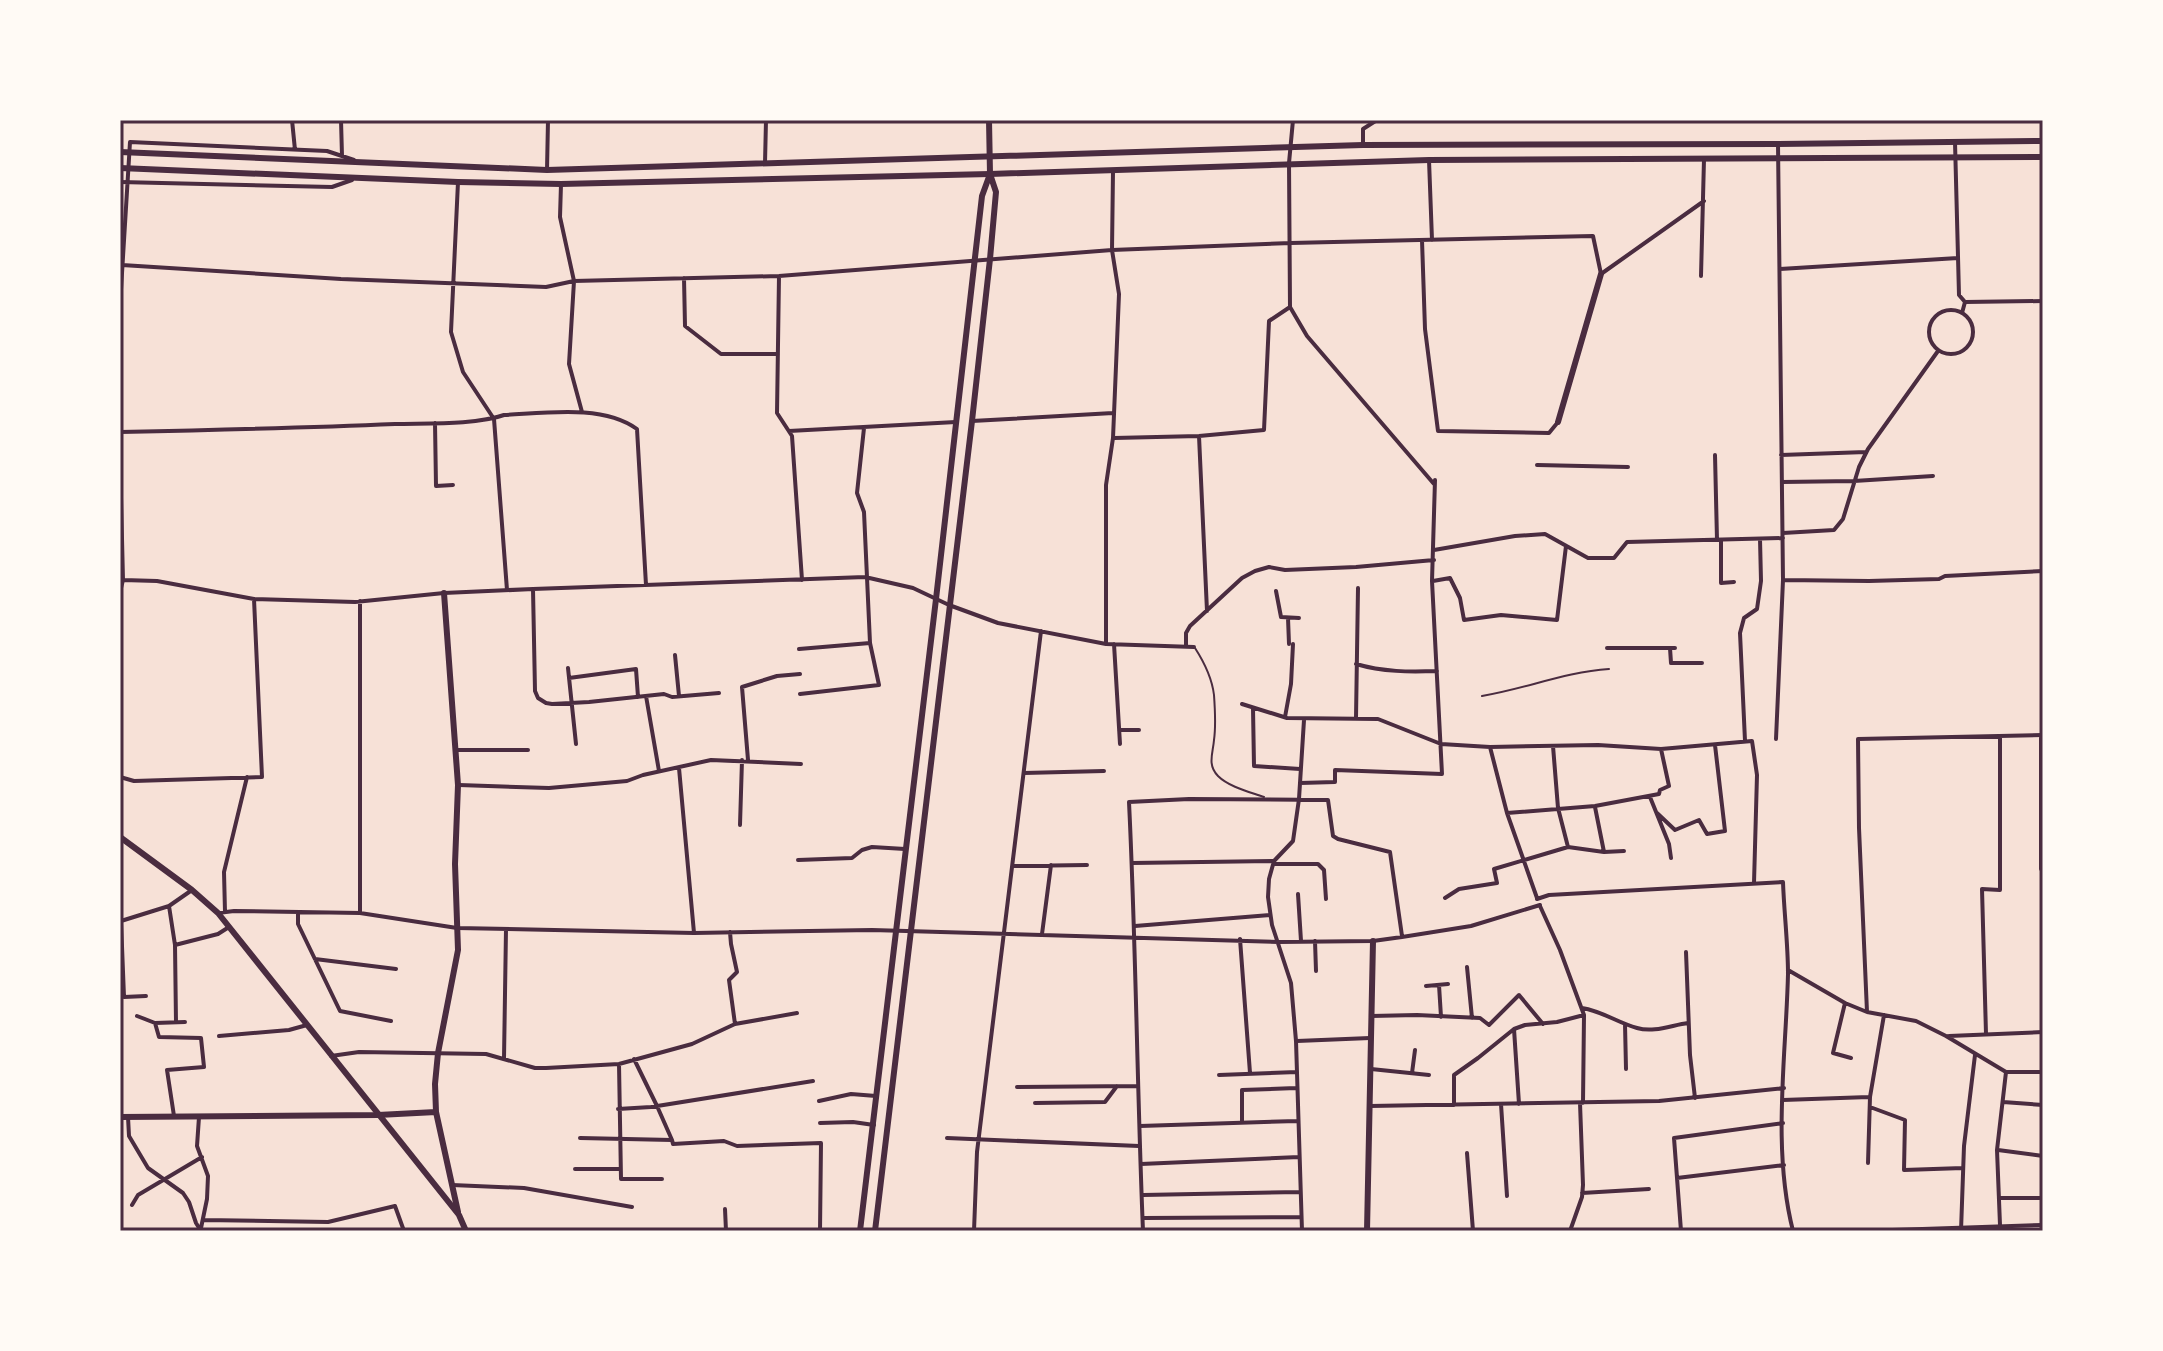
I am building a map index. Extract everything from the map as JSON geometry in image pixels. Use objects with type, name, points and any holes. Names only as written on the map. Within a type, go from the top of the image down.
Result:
[{"type":"main road","points":[[989,120],[990,174],[996,192],[990,259],[875,1231],[860,1229],[982,196],[990,174]]},
{"type":"main road","points":[[120,152],[547,170],[1290,146],[2043,141]]},
{"type":"main road","points":[[120,168],[561,184],[1429,160],[2043,157]]},
{"type":"main road","points":[[1558,422],[1601,274]]},
{"type":"main road","points":[[444,593],[458,785],[455,864],[458,950],[435,1084],[436,1112],[459,1215],[466,1231]]},
{"type":"main road","points":[[120,837],[222,912],[230,927],[459,1215]]},
{"type":"main road","points":[[1367,1231],[1373,941]]},
{"type":"main road","points":[[120,1117],[436,1112]]},
{"type":"street","points":[[292,120],[295,150]]},
{"type":"street","points":[[341,120],[342,156]]},
{"type":"street","points":[[547,170],[548,120]]},
{"type":"street","points":[[765,163],[766,120]]},
{"type":"street","points":[[1293,120],[1289,163],[1290,307],[1307,336],[1435,482],[1432,581],[1442,774],[1335,770],[1335,782],[1300,783]]},
{"type":"street","points":[[1363,145],[1363,129],[1377,120]]},
{"type":"street","points":[[120,306],[130,142],[327,151],[359,162]]},
{"type":"street","points":[[1955,142],[1959,295],[1965,302]]},
{"type":"street","points":[[1776,739],[1783,580],[1778,144]]},
{"type":"street","points":[[1701,276],[1704,159]]},
{"type":"street","points":[[1429,160],[1432,240]]},
{"type":"street","points":[[1106,644],[1106,485],[1113,438],[1119,294],[1112,250],[1113,169]]},
{"type":"street","points":[[120,182],[332,187],[358,178]]},
{"type":"street","points":[[458,182],[451,332],[463,372],[494,419],[507,590]]},
{"type":"street","points":[[561,184],[560,217],[574,281],[569,364],[582,412]]},
{"type":"street","points":[[122,265],[341,279],[546,287],[574,281],[779,276],[1112,250],[1593,236],[1601,274],[1704,201]]},
{"type":"street","points":[[1422,240],[1425,329],[1438,431],[1549,433],[1558,422]]},
{"type":"street","points":[[1780,269],[1958,258]]},
{"type":"street","points":[[779,276],[777,413],[792,436],[802,580]]},
{"type":"street","points":[[684,278],[685,326],[721,354],[778,354]]},
{"type":"street","points":[[1965,302],[2043,301]]},
{"type":"street","points":[[1962,313],[1965,302]]},
{"type":"street","points":[[1113,438],[1199,436],[1264,430],[1269,321],[1290,307]]},
{"type":"street","points":[[1945,311],[1962,313],[1973,329],[1971,342],[1966,349],[1952,355],[1938,351],[1929,337],[1932,321],[1937,314],[1945,311]]},
{"type":"street","points":[[1434,550],[1545,534],[1588,558],[1614,558],[1627,542],[1760,539],[1834,530],[1843,519],[1866,452],[1938,351]]},
{"type":"street","points":[[120,432],[435,423],[494,419],[504,415],[582,412],[625,420],[637,429],[646,585]]},
{"type":"street","points":[[972,421],[1113,413]]},
{"type":"street","points":[[789,431],[956,422]]},
{"type":"street","points":[[435,423],[436,486],[453,485]]},
{"type":"street","points":[[800,694],[879,685],[870,643],[864,512],[857,493],[864,428]]},
{"type":"street","points":[[1199,436],[1207,611]]},
{"type":"street","points":[[1781,455],[1866,452]]},
{"type":"street","points":[[1715,455],[1721,583],[1734,582]]},
{"type":"street","points":[[120,456],[123,580],[120,592]]},
{"type":"street","points":[[1537,465],[1628,467]]},
{"type":"street","points":[[1782,482],[1933,476]]},
{"type":"street","points":[[1745,741],[1741,625],[1744,618],[1757,609],[1761,581],[1760,539]]},
{"type":"street","points":[[1432,581],[1450,578],[1460,598],[1464,620],[1501,615],[1557,620],[1566,546]]},
{"type":"street","points":[[1183,647],[1190,626],[1242,578],[1255,571],[1269,567],[1285,570],[1356,567],[1434,560]]},
{"type":"street","points":[[1783,580],[1939,579],[1945,576],[2043,571]]},
{"type":"street","points":[[123,580],[157,581],[254,599],[360,601],[507,590],[865,577],[913,588],[998,623],[1106,644],[1194,647]]},
{"type":"street","points":[[1356,718],[1358,588]]},
{"type":"street","points":[[533,589],[535,691],[538,698],[546,703],[719,693]]},
{"type":"street","points":[[1276,591],[1281,617],[1299,618]]},
{"type":"street","points":[[120,777],[134,781],[262,777],[254,599]]},
{"type":"street","points":[[360,601],[360,913]]},
{"type":"street","points":[[1285,718],[1291,684],[1288,618]]},
{"type":"street","points":[[974,1231],[979,1140],[1041,631]]},
{"type":"street","points":[[799,649],[870,643]]},
{"type":"street","points":[[1114,644],[1120,744]]},
{"type":"street","points":[[1607,648],[1673,648],[1671,663],[1702,663]]},
{"type":"street","points":[[675,655],[679,696]]},
{"type":"street","points":[[1356,664],[1399,672],[1437,671]]},
{"type":"street","points":[[568,668],[576,744]]},
{"type":"street","points":[[569,678],[636,669],[638,697]]},
{"type":"street","points":[[740,825],[745,760],[742,687],[777,676],[800,674]]},
{"type":"street","points":[[646,696],[659,771]]},
{"type":"street","points":[[1242,704],[1285,718],[1378,719],[1441,744],[1490,747],[1598,745],[1661,749],[1752,741],[1757,775],[1754,883]]},
{"type":"street","points":[[1253,708],[1254,766],[1300,769]]},
{"type":"street","points":[[1302,1231],[1296,1041],[1291,983],[1270,915],[1269,879],[1274,862],[1293,841],[1304,720]]},
{"type":"street","points":[[1119,730],[1139,730]]},
{"type":"street","points":[[1867,1012],[1858,739],[2042,735],[2043,869]]},
{"type":"street","points":[[1986,1034],[1982,889],[2000,890],[2000,736]]},
{"type":"street","points":[[1657,813],[1675,830],[1699,820],[1707,834],[1725,831],[1715,745]]},
{"type":"street","points":[[1553,746],[1558,808],[1568,847]]},
{"type":"street","points":[[1490,747],[1523,860],[1584,1015],[1582,1193],[1570,1231]]},
{"type":"street","points":[[1507,813],[1595,806],[1659,794],[1660,790],[1669,786],[1661,749]]},
{"type":"street","points":[[456,750],[528,750]]},
{"type":"street","points":[[458,785],[549,788],[627,781],[711,760],[801,764]]},
{"type":"street","points":[[679,768],[694,933]]},
{"type":"street","points":[[1024,773],[1104,771]]},
{"type":"street","points":[[247,777],[224,872],[222,912],[360,913],[457,928],[694,933],[897,931],[1278,942],[1373,941],[1471,926],[1538,902],[1549,895],[1783,882],[1788,970],[1784,1165],[1786,1201],[1793,1231]]},
{"type":"street","points":[[1650,797],[1669,844],[1671,858]]},
{"type":"street","points":[[1143,1231],[1129,802],[1328,800],[1333,836],[1390,852],[1402,937]]},
{"type":"street","points":[[1595,806],[1604,852]]},
{"type":"street","points":[[798,860],[852,858],[872,847],[906,849]]},
{"type":"street","points":[[1445,898],[1459,889],[1497,883],[1494,869],[1568,847],[1604,852],[1624,851]]},
{"type":"street","points":[[1132,863],[1318,864],[1324,870],[1326,899]]},
{"type":"street","points":[[1042,934],[1051,865]]},
{"type":"street","points":[[1012,866],[1087,865]]},
{"type":"street","points":[[146,996],[124,997],[121,921],[169,906],[192,890]]},
{"type":"street","points":[[1298,894],[1301,941]]},
{"type":"street","points":[[169,906],[175,945],[176,1022]]},
{"type":"street","points":[[298,912],[298,924],[340,1011],[391,1021]]},
{"type":"street","points":[[1135,926],[1270,915]]},
{"type":"street","points":[[175,945],[218,934],[230,927]]},
{"type":"street","points":[[504,1059],[506,929]]},
{"type":"street","points":[[730,932],[737,972],[729,980],[735,1024]]},
{"type":"street","points":[[1240,939],[1250,1073]]},
{"type":"street","points":[[1315,941],[1316,971]]},
{"type":"street","points":[[1686,952],[1695,1098]]},
{"type":"street","points":[[314,959],[396,969]]},
{"type":"street","points":[[1467,967],[1472,1018]]},
{"type":"street","points":[[1788,970],[1867,1012],[1916,1021],[2006,1072],[2043,1072]]},
{"type":"street","points":[[1426,986],[1448,984]]},
{"type":"street","points":[[1439,985],[1441,1017]]},
{"type":"street","points":[[1371,1016],[1480,1018],[1489,1025],[1519,995],[1543,1024]]},
{"type":"street","points":[[1845,1003],[1833,1053],[1851,1058]]},
{"type":"street","points":[[1582,1008],[1595,1010],[1639,1029],[1660,1029],[1688,1023]]},
{"type":"street","points":[[331,1056],[359,1052],[486,1054],[535,1068],[619,1064],[692,1044],[735,1024],[797,1013]]},
{"type":"street","points":[[1454,1105],[1454,1075],[1514,1029],[1584,1015]]},
{"type":"street","points":[[1868,1163],[1870,1097],[1884,1015]]},
{"type":"street","points":[[137,1016],[155,1023],[185,1022]]},
{"type":"street","points":[[1625,1022],[1626,1069]]},
{"type":"street","points":[[155,1023],[159,1037],[201,1038],[204,1067],[167,1070],[174,1117]]},
{"type":"street","points":[[219,1036],[278,1032],[307,1025]]},
{"type":"street","points":[[1514,1029],[1519,1104]]},
{"type":"street","points":[[1946,1036],[2043,1032]]},
{"type":"street","points":[[1296,1041],[1370,1038]]},
{"type":"street","points":[[1412,1073],[1415,1050]]},
{"type":"street","points":[[1961,1229],[1964,1146],[1975,1055]]},
{"type":"street","points":[[634,1059],[673,1144],[724,1141],[737,1146],[821,1143],[820,1231]]},
{"type":"street","points":[[619,1064],[621,1179],[662,1179]]},
{"type":"street","points":[[1369,1069],[1429,1075]]},
{"type":"street","points":[[1219,1075],[1297,1072]]},
{"type":"street","points":[[2000,1225],[1997,1150],[2006,1072]]},
{"type":"street","points":[[618,1109],[657,1106],[813,1081]]},
{"type":"street","points":[[1035,1103],[1105,1102],[1117,1086]]},
{"type":"street","points":[[1017,1087],[1137,1086]]},
{"type":"street","points":[[1242,1123],[1242,1090],[1296,1088]]},
{"type":"street","points":[[1368,1106],[1581,1103],[1695,1098],[1784,1088]]},
{"type":"street","points":[[819,1101],[851,1094],[877,1096]]},
{"type":"street","points":[[1783,1100],[1870,1097]]},
{"type":"street","points":[[2003,1102],[2043,1105]]},
{"type":"street","points":[[1501,1104],[1507,1196]]},
{"type":"street","points":[[1870,1107],[1905,1120],[1904,1170],[1963,1168]]},
{"type":"street","points":[[128,1117],[129,1136],[148,1168],[183,1193],[201,1231]]},
{"type":"street","points":[[199,1117],[197,1146],[208,1176],[201,1231]]},
{"type":"street","points":[[1139,1127],[1297,1121]]},
{"type":"street","points":[[820,1123],[874,1125]]},
{"type":"street","points":[[1681,1231],[1674,1138],[1783,1123]]},
{"type":"street","points":[[580,1138],[672,1140]]},
{"type":"street","points":[[947,1138],[1139,1146]]},
{"type":"street","points":[[1997,1150],[2043,1156]]},
{"type":"street","points":[[1467,1153],[1473,1231]]},
{"type":"street","points":[[132,1205],[138,1195],[202,1157]]},
{"type":"street","points":[[1140,1164],[1299,1157]]},
{"type":"street","points":[[1677,1178],[1784,1165]]},
{"type":"street","points":[[575,1169],[620,1169]]},
{"type":"street","points":[[452,1185],[524,1188],[632,1207]]},
{"type":"street","points":[[1582,1193],[1649,1189]]},
{"type":"street","points":[[1142,1195],[1300,1192]]},
{"type":"street","points":[[1999,1198],[2043,1198]]},
{"type":"street","points":[[203,1220],[328,1222],[395,1206],[404,1231]]},
{"type":"street","points":[[725,1209],[726,1231]]},
{"type":"street","points":[[1143,1218],[1301,1217]]},
{"type":"street","points":[[1863,1231],[2043,1225]]},
{"type":"lane","points":[[1194,647],[1208,672],[1214,695],[1213,768],[1219,778],[1268,799]]},
{"type":"lane","points":[[1482,696],[1583,670],[1609,669]]}]
